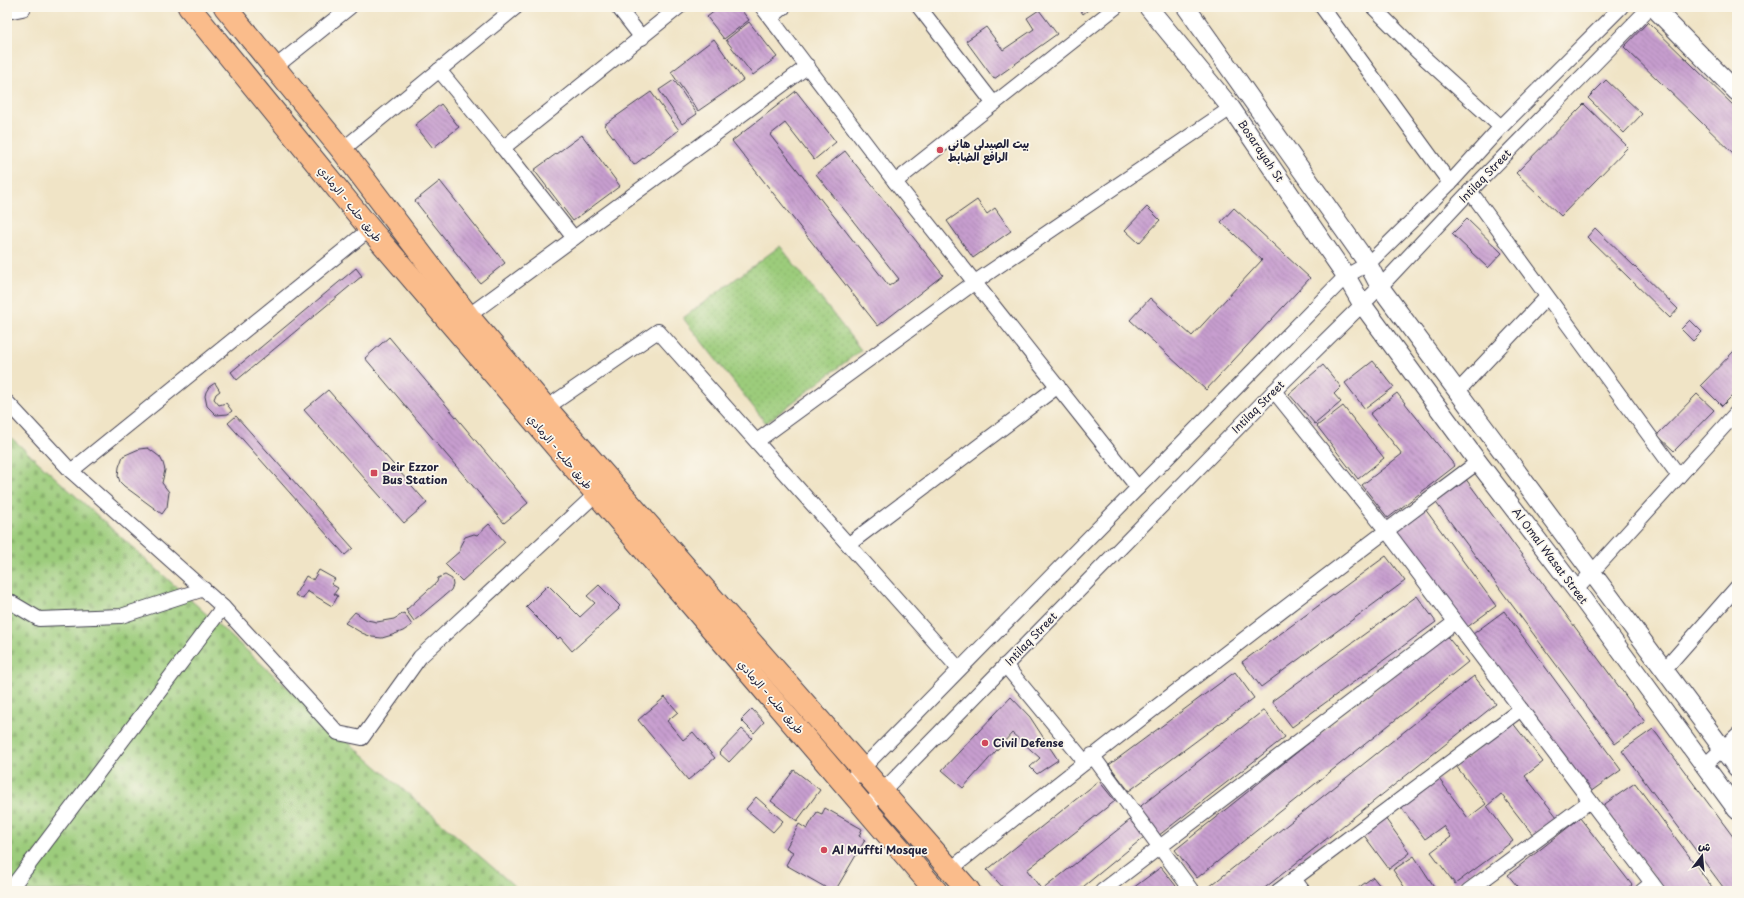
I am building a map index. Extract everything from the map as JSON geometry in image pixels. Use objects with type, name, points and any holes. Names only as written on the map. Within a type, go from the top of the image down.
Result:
[{"type":"highway","name":"طريق حلب - الرمادي","points":[[189,7],[370,229],[596,494],[847,784],[936,891]]},
{"type":"highway","name":"طريق حلب - الرمادي","points":[[225,7],[342,150],[468,316],[546,408],[969,891]]},
{"type":"street","points":[[7,10],[22,7]]},
{"type":"street","points":[[274,68],[350,7]]},
{"type":"street","points":[[342,150],[516,7]]},
{"type":"street","points":[[618,7],[642,38]]},
{"type":"street","points":[[502,148],[679,7]]},
{"type":"street","points":[[762,7],[895,182],[1138,488]]},
{"type":"street","points":[[771,18],[784,7]]},
{"type":"street","points":[[919,7],[994,104]]},
{"type":"street","points":[[895,182],[1116,7]]},
{"type":"street","name":"Bosarayah St","points":[[1148,7],[1231,108],[1346,276],[1362,304]]},
{"type":"street","name":"Bosarayah St","points":[[1186,7],[1368,264],[1380,287]]},
{"type":"street","points":[[1322,7],[1450,183]]},
{"type":"street","points":[[1373,7],[1418,52],[1501,127]]},
{"type":"street","name":"Intilaq Street","points":[[847,784],[1346,276],[1368,264],[1450,183],[1501,127],[1621,7]]},
{"type":"street","name":"Intilaq Street","points":[[866,808],[1274,391],[1380,287],[1470,191],[1650,7]]},
{"type":"street","points":[[1653,7],[1737,92]]},
{"type":"street","points":[[468,316],[808,66]]},
{"type":"street","points":[[439,70],[574,238]]},
{"type":"street","points":[[757,441],[975,282],[1231,108]]},
{"type":"street","points":[[1470,191],[1679,476]]},
{"type":"street","points":[[71,472],[370,229]]},
{"type":"street","name":"Al Omal Wasat Street","points":[[1380,287],[1737,768]]},
{"type":"street","points":[[1458,392],[1547,297]]},
{"type":"street","name":"Al Omal Wasat Street","points":[[1362,304],[1478,462],[1576,590],[1737,810]]},
{"type":"street","points":[[546,408],[658,331],[959,669]]},
{"type":"street","points":[[849,544],[1058,386]]},
{"type":"street","points":[[1274,391],[1386,530],[1590,801],[1650,888]]},
{"type":"street","points":[[7,402],[71,472],[223,607],[338,733],[362,738],[420,657],[596,494]]},
{"type":"street","points":[[1576,590],[1737,412]]},
{"type":"street","points":[[951,869],[1088,759],[1386,530],[1478,462]]},
{"type":"street","points":[[1664,670],[1737,587]]},
{"type":"street","points":[[7,600],[40,619],[121,616],[204,589]]},
{"type":"street","points":[[9,891],[223,607]]},
{"type":"street","points":[[1102,891],[1455,622]]},
{"type":"street","points":[[1006,665],[1088,759],[1160,848],[1192,891]]},
{"type":"street","points":[[1278,891],[1521,709]]},
{"type":"street","points":[[1704,766],[1724,749],[1737,735]]},
{"type":"street","points":[[1468,891],[1590,801]]},
{"type":"street","points":[[1294,879],[1303,891]]},
{"type":"green space","points":[[780,246],[861,350],[766,423],[683,318]]},
{"type":"green space","points":[[7,434],[338,733],[520,891],[7,891]]},
{"type":"building","points":[[720,7],[739,7],[749,20],[724,39],[707,17]]},
{"type":"building","points":[[1078,7],[1092,7],[1083,14]]},
{"type":"building","points":[[1039,10],[1057,34],[994,79],[966,41],[986,27],[1003,50],[1034,29],[1027,18]]},
{"type":"building","points":[[749,22],[777,57],[753,75],[726,40]]},
{"type":"building","points":[[1648,22],[1737,109],[1737,157],[1624,47]]},
{"type":"building","points":[[714,39],[743,80],[698,111],[671,72]]},
{"type":"building","points":[[674,80],[697,114],[682,124],[659,90]]},
{"type":"building","points":[[1606,80],[1642,114],[1624,133],[1588,98]]},
{"type":"building","points":[[796,91],[836,142],[814,160],[785,123],[770,135],[889,286],[899,279],[816,174],[845,151],[943,275],[878,326],[732,141]]},
{"type":"building","points":[[651,92],[679,130],[634,165],[604,125]]},
{"type":"building","points":[[441,104],[459,127],[433,148],[415,125]]},
{"type":"building","points":[[1584,104],[1628,147],[1561,216],[1516,173]]},
{"type":"building","points":[[582,135],[620,186],[573,221],[534,170]]},
{"type":"building","points":[[440,181],[505,263],[480,283],[415,201]]},
{"type":"building","points":[[977,200],[987,214],[995,208],[1011,231],[973,258],[947,221]]},
{"type":"building","points":[[1147,207],[1160,220],[1139,243],[1125,230]]},
{"type":"building","points":[[1234,208],[1310,278],[1206,390],[1130,320],[1150,298],[1192,336],[1262,260],[1221,222]]},
{"type":"building","points":[[1467,219],[1502,253],[1488,268],[1452,234]]},
{"type":"building","points":[[1595,228],[1678,309],[1670,318],[1587,237]]},
{"type":"building","points":[[356,268],[362,276],[237,380],[231,372]]},
{"type":"building","points":[[1690,320],[1702,332],[1693,341],[1681,329]]},
{"type":"building","points":[[389,337],[528,503],[504,523],[365,358]]},
{"type":"building","points":[[1735,350],[1737,352],[1737,391],[1722,406],[1701,385]]},
{"type":"building","points":[[1373,361],[1394,387],[1365,409],[1345,383]]},
{"type":"building","points":[[1323,365],[1341,387],[1334,394],[1341,402],[1315,424],[1289,394]]},
{"type":"building","points":[[215,383],[220,391],[216,394],[214,399],[219,405],[226,403],[232,411],[228,414],[216,415],[207,406],[205,396],[206,392],[209,387]]},
{"type":"building","points":[[328,390],[427,503],[404,523],[304,410]]},
{"type":"building","points":[[1397,393],[1455,466],[1388,518],[1362,485],[1402,454],[1370,414]]},
{"type":"building","points":[[1697,394],[1714,410],[1674,451],[1657,435]]},
{"type":"building","points":[[1343,406],[1384,458],[1358,479],[1317,426]]},
{"type":"building","points":[[236,416],[353,548],[345,555],[228,423]]},
{"type":"building","points":[[148,448],[160,457],[165,470],[162,483],[169,492],[167,507],[162,514],[124,486],[120,482],[118,476],[119,467],[123,456],[139,449]]},
{"type":"building","points":[[1465,478],[1645,722],[1615,744],[1434,500]]},
{"type":"building","points":[[1425,509],[1496,606],[1466,628],[1395,531]]},
{"type":"building","points":[[489,524],[505,542],[462,581],[445,564],[460,551],[460,546],[465,537],[474,534],[477,535]]},
{"type":"building","points":[[1386,556],[1405,581],[1261,687],[1242,662]]},
{"type":"building","points":[[319,570],[335,579],[331,584],[338,588],[334,594],[338,596],[332,606],[307,591],[303,599],[295,595],[306,576],[313,580]]},
{"type":"building","points":[[445,575],[452,579],[453,585],[451,590],[414,621],[406,610],[437,582],[438,578]]},
{"type":"building","points":[[548,585],[580,617],[595,603],[587,596],[599,585],[620,606],[618,608],[619,609],[572,651],[560,637],[558,639],[526,607]]},
{"type":"building","points":[[1417,596],[1436,622],[1292,727],[1272,701]]},
{"type":"building","points":[[1504,611],[1621,770],[1590,792],[1473,634]]},
{"type":"building","points":[[355,612],[367,620],[377,622],[394,619],[404,613],[412,625],[403,631],[382,638],[372,637],[345,623]]},
{"type":"building","points":[[1445,634],[1468,662],[1197,878],[1175,850]]},
{"type":"building","points":[[1235,672],[1254,698],[1129,791],[1109,765]]},
{"type":"building","points":[[1474,676],[1496,704],[1261,891],[1204,891]]},
{"type":"building","points":[[665,697],[678,712],[667,721],[683,740],[693,732],[715,758],[688,780],[638,720]]},
{"type":"building","points":[[1011,697],[1030,717],[1058,760],[1037,774],[1030,767],[1040,758],[1012,733],[963,788],[942,770]]},
{"type":"building","points":[[752,709],[764,722],[754,733],[741,720]]},
{"type":"building","points":[[1264,710],[1285,737],[1158,836],[1137,809]]},
{"type":"building","points":[[1512,722],[1543,762],[1525,776],[1557,817],[1533,835],[1501,794],[1487,806],[1513,841],[1455,884],[1431,852],[1451,837],[1443,826],[1425,839],[1401,807],[1439,779],[1468,818],[1486,804],[1456,766]]},
{"type":"building","points":[[742,729],[752,738],[729,762],[719,753]]},
{"type":"building","points":[[1653,729],[1737,842],[1737,891],[1726,891],[1622,751]]},
{"type":"building","points":[[794,770],[820,790],[797,821],[771,801]]},
{"type":"building","points":[[1099,781],[1115,801],[1027,870],[1042,890],[1130,820],[1144,837],[1078,891],[1006,891],[987,870]]},
{"type":"building","points":[[1635,783],[1715,891],[1665,891],[1602,806]]},
{"type":"building","points":[[756,797],[783,821],[773,832],[746,809]]},
{"type":"building","name":"Al Muffti Mosque","points":[[825,808],[862,829],[859,836],[865,840],[835,891],[832,891],[786,865],[793,852],[786,848],[799,824],[807,829],[817,812],[822,814]]},
{"type":"building","points":[[1385,818],[1410,853],[1389,869],[1363,834]]},
{"type":"building","points":[[1580,818],[1632,885],[1625,891],[1521,891],[1508,875]]},
{"type":"building","points":[[1414,856],[1437,891],[1407,891],[1393,870]]},
{"type":"building","points":[[1161,867],[1180,891],[1129,891]]},
{"type":"building","points":[[1373,877],[1384,891],[1354,891]]},
{"type":"building","points":[[1489,881],[1496,891],[1475,891]]},
{"type":"place","name":"بيت الصيدلي هاني الرافع الضابط","points":[[940,150]]},
{"type":"place","name":"Deir Ezzor Bus Station","points":[[374,473]]},
{"type":"place","name":"Civil Defense","points":[[985,743]]},
{"type":"place","name":"Al Muffti Mosque","points":[[824,850]]}]
